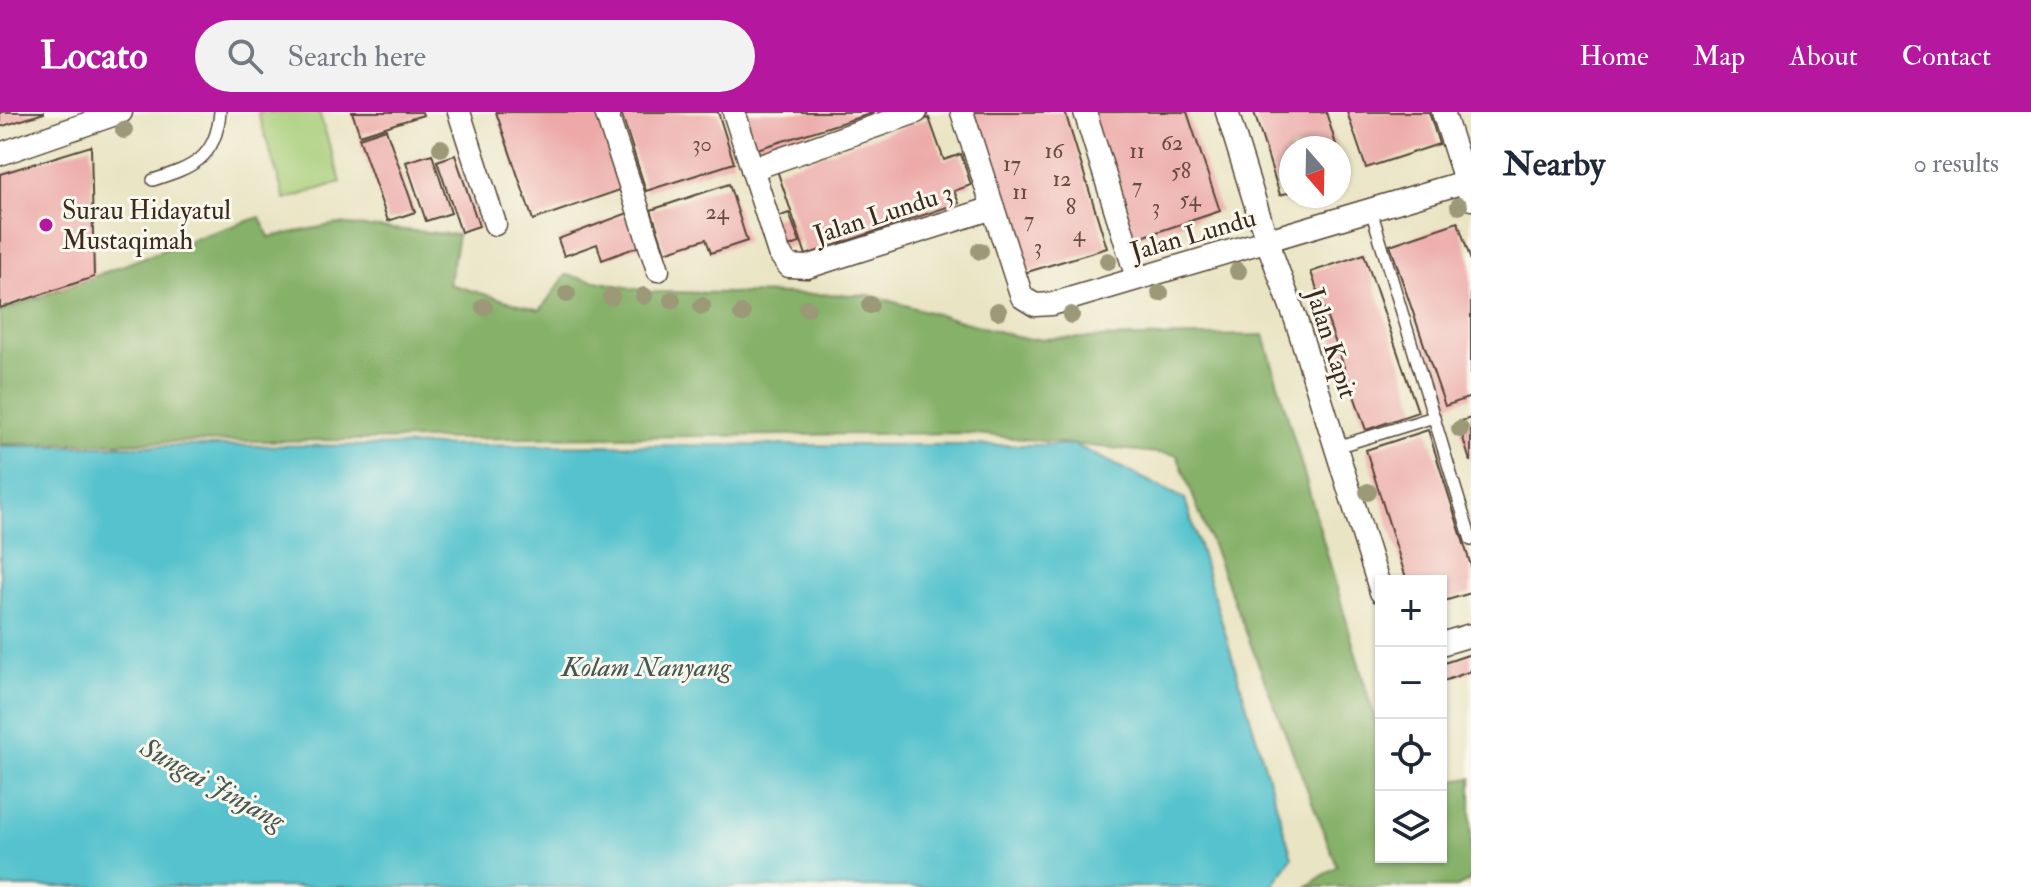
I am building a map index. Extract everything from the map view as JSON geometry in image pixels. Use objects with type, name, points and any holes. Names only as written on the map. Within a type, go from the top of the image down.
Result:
[{"type":"street","points":[[0,154],[121,112]]},
{"type":"street","points":[[459,112],[495,224]]},
{"type":"street","points":[[606,112],[658,270]]},
{"type":"street","points":[[734,112],[752,169],[916,112]]},
{"type":"street","points":[[962,112],[993,208]]},
{"type":"street","points":[[1085,112],[1137,278]]},
{"type":"street","name":"Jalan Kapit","points":[[1227,112],[1376,575]]},
{"type":"street","points":[[1443,112],[1469,187]]},
{"type":"street","name":"Jalan Lundu 3","points":[[752,169],[779,253],[789,266],[807,267],[993,208]]},
{"type":"street","name":"Jalan Lundu","points":[[993,208],[1022,297],[1035,305],[1052,304],[1371,210],[1469,187]]},
{"type":"street","points":[[1447,642],[1471,635]]},
{"type":"lane","points":[[153,180],[185,170],[211,150],[220,112]]},
{"type":"lane","points":[[1371,210],[1471,540]]},
{"type":"lane","points":[[1336,447],[1434,417]]},
{"type":"green space","points":[[258,112],[319,112],[341,182],[285,200]]},
{"type":"green space","points":[[260,217],[269,237],[337,224],[458,235],[449,284],[540,310],[566,275],[651,292],[869,295],[1025,339],[1264,335],[1375,720],[1375,863],[1447,863],[1447,782],[1471,778],[1471,880],[1457,887],[1306,887],[1337,866],[1177,455],[966,433],[0,444],[0,312],[190,240]]},
{"type":"water","name":"Kolam Nanyang","points":[[1075,445],[1185,499],[1292,857],[1272,887],[0,887],[0,446]]},
{"type":"building","points":[[0,112],[44,112],[44,113],[0,127]]},
{"type":"building","points":[[352,112],[422,112],[423,115],[360,135]]},
{"type":"building","points":[[496,112],[596,112],[623,189],[533,220]]},
{"type":"building","points":[[621,112],[718,112],[734,163],[646,191]]},
{"type":"building","points":[[745,112],[872,112],[873,113],[757,149]]},
{"type":"building","points":[[974,112],[1065,112],[1107,248],[1024,273]]},
{"type":"building","points":[[1091,112],[1187,112],[1220,211],[1133,240]]},
{"type":"building","points":[[1254,112],[1326,112],[1333,136],[1279,136],[1279,192]]},
{"type":"building","points":[[1347,112],[1429,112],[1439,144],[1366,168]]},
{"type":"building","points":[[929,118],[944,160],[961,154],[971,185],[954,191],[959,203],[806,255],[777,170]]},
{"type":"building","points":[[386,129],[415,212],[388,221],[359,138]]},
{"type":"building","name":"Surau Hidayatul Mustaqimah","points":[[91,146],[94,277],[0,308],[0,174]]},
{"type":"building","points":[[432,154],[451,213],[426,221],[406,162]]},
{"type":"building","points":[[455,155],[479,226],[461,232],[437,161]]},
{"type":"building","points":[[729,184],[747,241],[711,253],[706,239],[665,252],[651,210]]},
{"type":"building","points":[[628,213],[640,246],[602,260],[597,244],[564,256],[558,239]]},
{"type":"building","points":[[789,213],[800,243],[779,250],[769,220]]},
{"type":"building","points":[[1458,222],[1471,261],[1471,397],[1445,406],[1390,245]]},
{"type":"building","points":[[1364,254],[1418,412],[1366,430],[1311,272]]},
{"type":"building","points":[[1471,418],[1471,461],[1470,461],[1458,422]]},
{"type":"building","points":[[1428,430],[1471,566],[1471,593],[1447,600],[1447,575],[1405,575],[1366,450]]},
{"type":"building","points":[[1471,654],[1471,671],[1447,680],[1447,662]]},
{"type":"place","name":"Surau Hidayatul Mustaqimah","points":[[46,225]]},
{"type":"water label","name":"Sungai Jinjang","points":[[213,783]]}]
